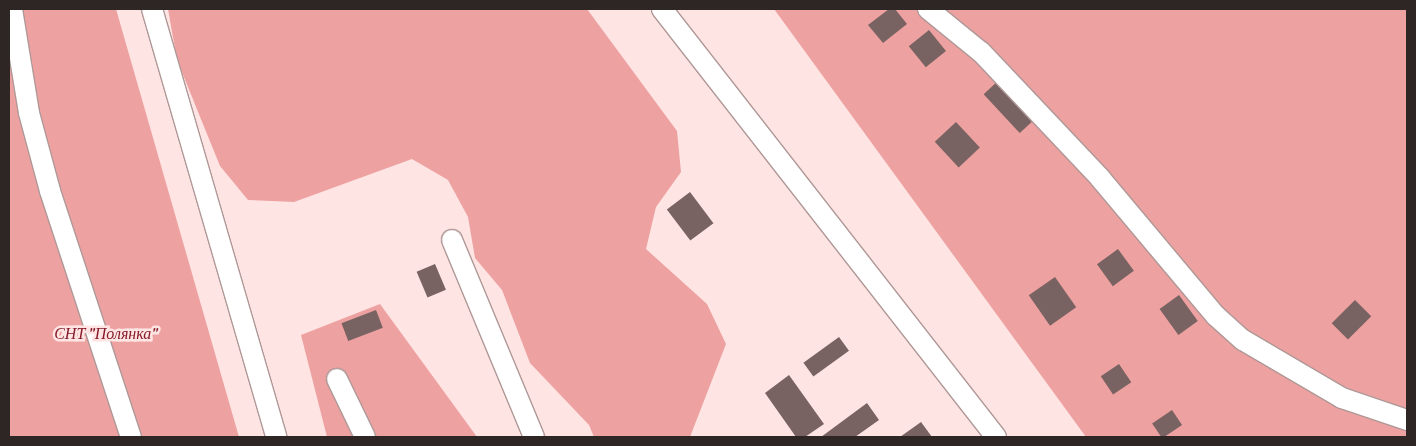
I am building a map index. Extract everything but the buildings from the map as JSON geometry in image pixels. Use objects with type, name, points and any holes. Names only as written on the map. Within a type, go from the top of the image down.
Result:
[{"type":"street","points":[[12,9],[29,113],[50,191],[131,437]]},
{"type":"street","points":[[152,9],[276,437]]},
{"type":"street","points":[[662,9],[996,437]]},
{"type":"street","points":[[928,9],[981,52],[1100,178],[1216,316],[1243,340],[1342,398],[1407,420]]},
{"type":"street","points":[[452,240],[534,437]]},
{"type":"street","points":[[336,379],[365,437]]},
{"type":"green space","name":"СНТ \"Полянка\"","points":[[9,9],[116,9],[239,437],[9,437]]},
{"type":"green space","points":[[168,9],[587,9],[677,131],[681,172],[656,207],[646,249],[707,304],[726,344],[690,437],[594,437],[589,425],[530,363],[502,290],[475,258],[468,217],[448,180],[412,159],[294,202],[248,200],[220,166],[177,60]]},
{"type":"green space","points":[[774,9],[1407,9],[1407,437],[1086,437]]},
{"type":"green space","points":[[380,304],[477,437],[327,437],[301,335]]}]
